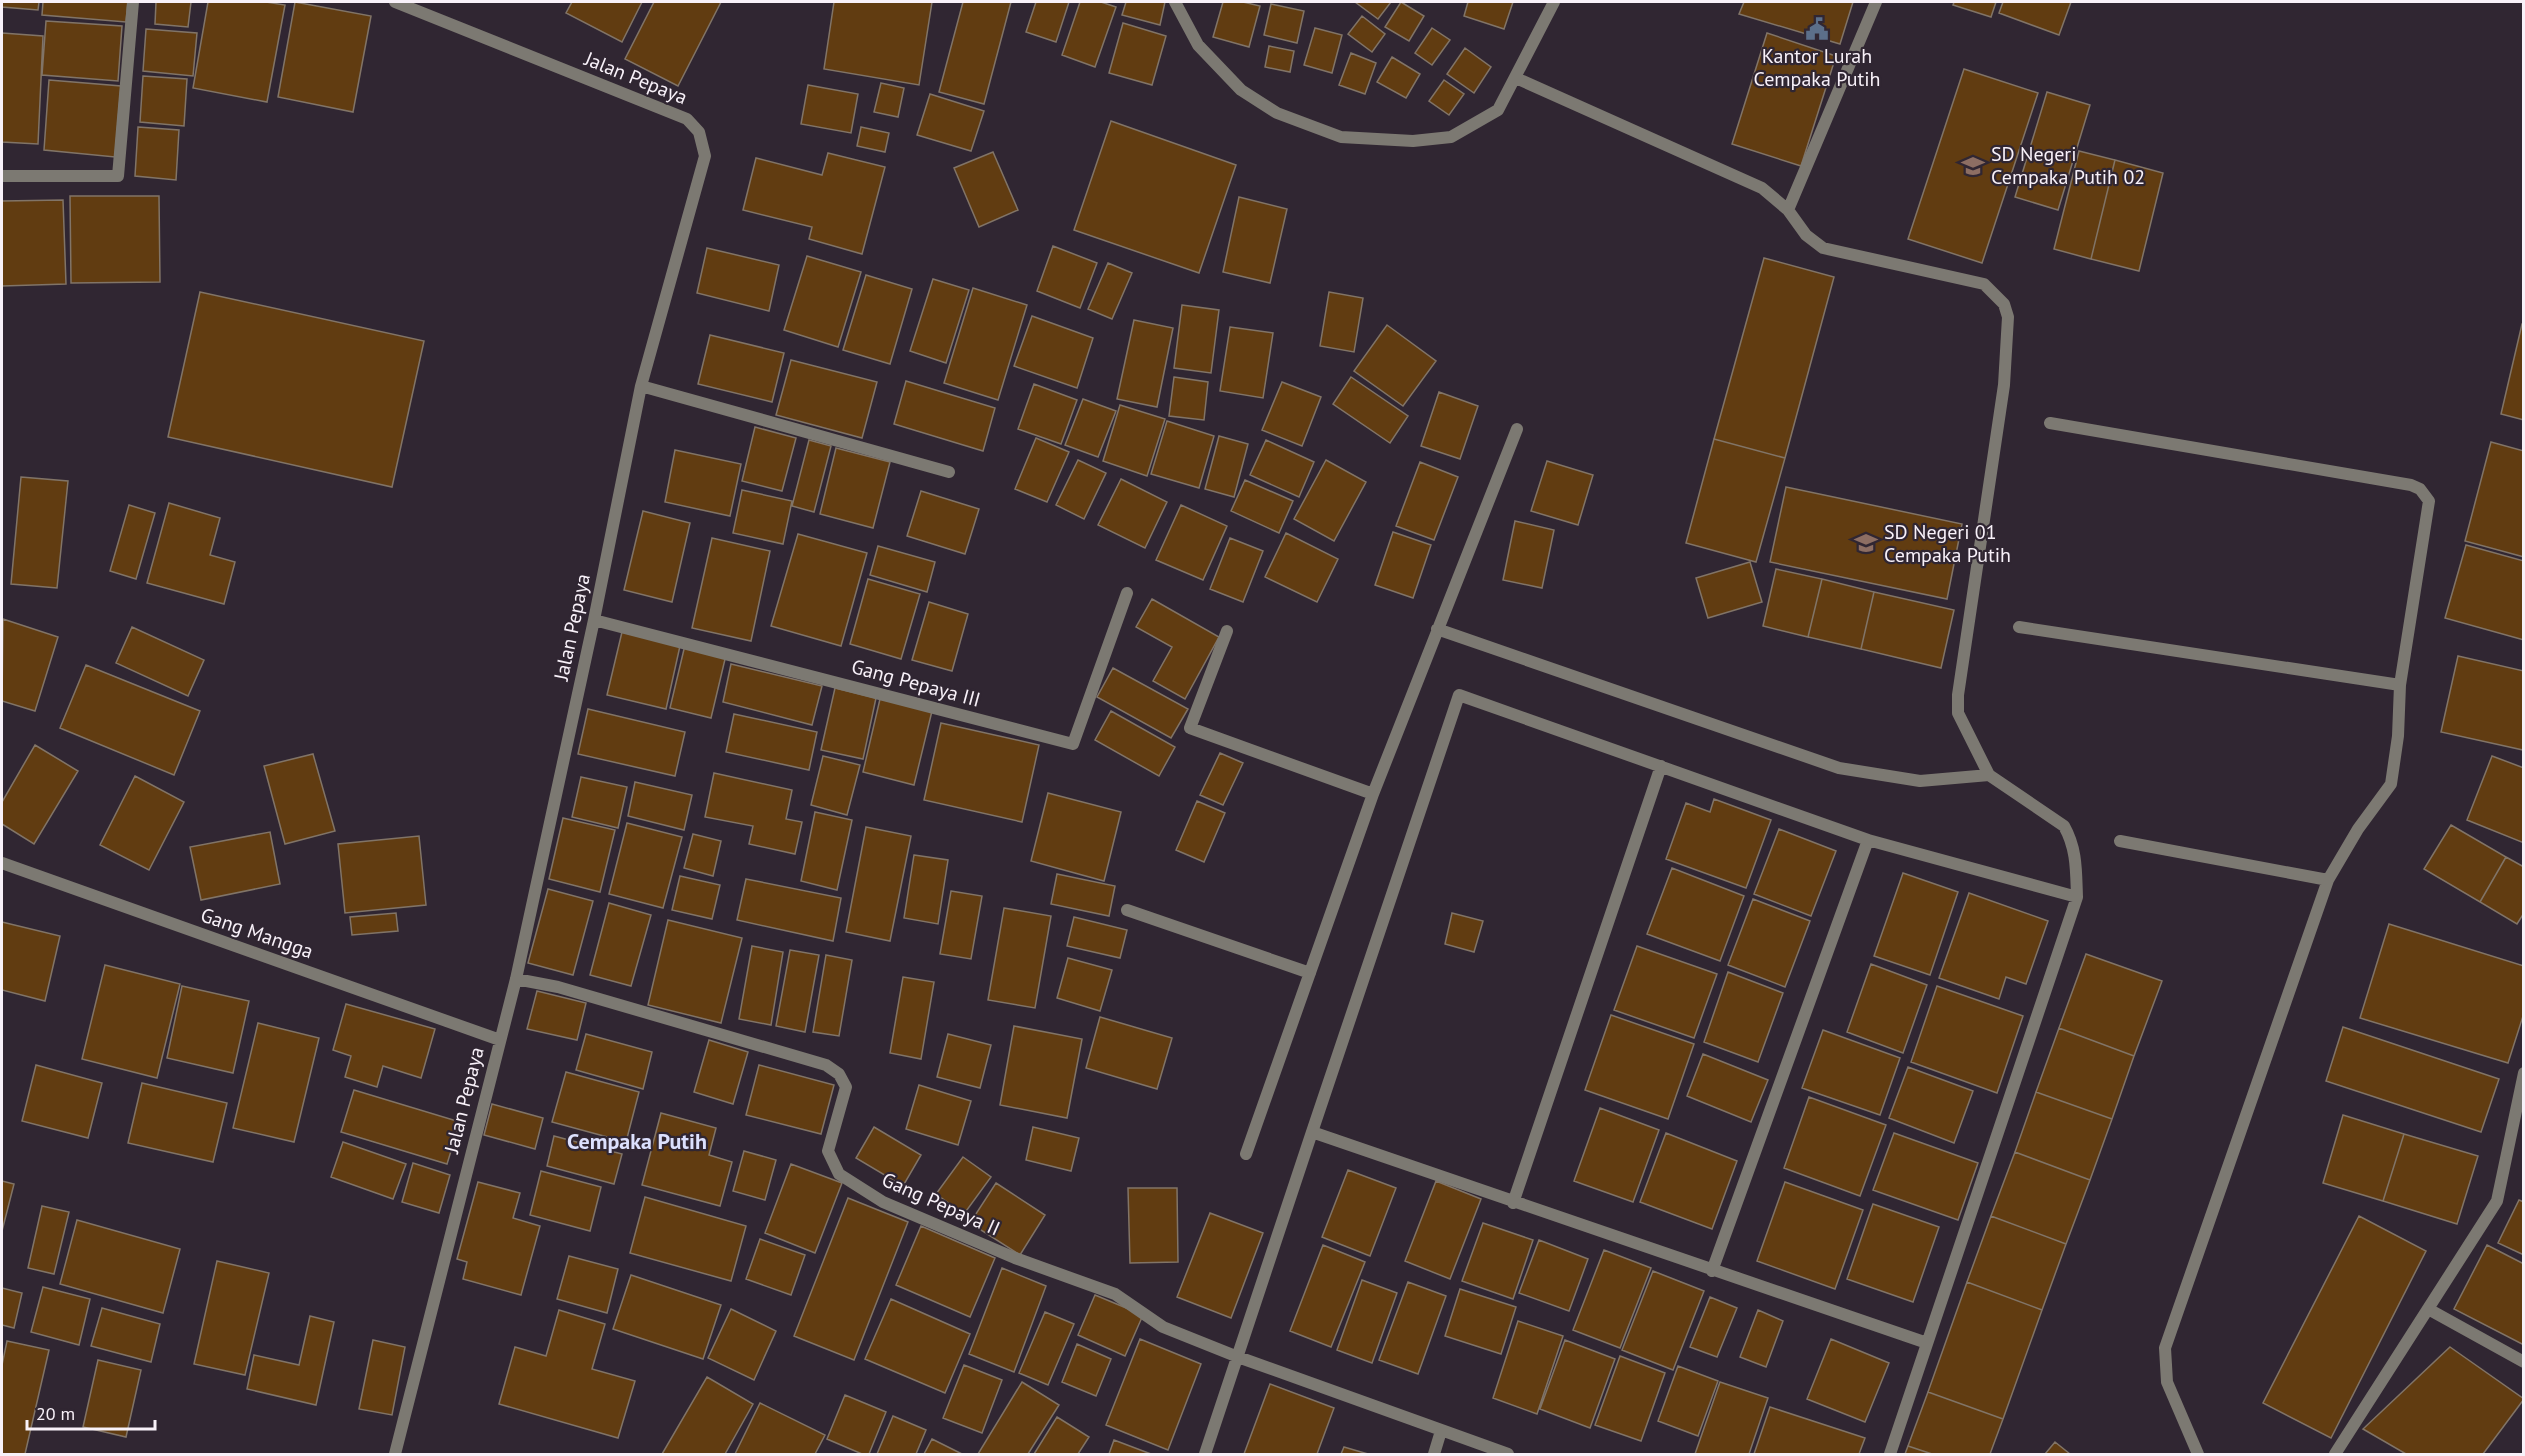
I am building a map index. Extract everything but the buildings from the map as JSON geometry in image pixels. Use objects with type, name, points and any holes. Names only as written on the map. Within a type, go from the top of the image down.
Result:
[{"type":"street","points":[[2,176],[118,176],[133,2]]},
{"type":"street","name":"Jalan Pepaya","points":[[395,2],[687,119],[699,132],[705,156],[641,386],[594,620],[516,979],[395,1455]]},
{"type":"street","points":[[1174,2],[1198,45],[1241,90],[1277,113],[1341,137],[1413,141],[1451,137],[1498,110],[1554,2]]},
{"type":"street","points":[[1788,210],[1876,2]]},
{"type":"street","points":[[1516,78],[1762,188],[1788,210],[1806,235],[1823,248],[1984,284],[2004,304],[2008,317],[2004,385],[1958,695],[1958,713],[1989,775],[2064,826],[2071,838],[2076,858],[2076,897],[1890,1455]]},
{"type":"street","points":[[641,386],[949,472]]},
{"type":"street","points":[[2050,423],[2399,483],[2420,489],[2428,501],[2400,685],[2398,736],[2391,784],[2358,829],[2328,880],[2165,1348],[2167,1382],[2198,1455]]},
{"type":"street","points":[[1246,1154],[1373,794],[1517,429]]},
{"type":"street","name":"Gang Pepaya III","points":[[594,620],[1073,744],[1127,593]]},
{"type":"street","points":[[2019,627],[2400,685]]},
{"type":"street","points":[[1437,629],[1839,768],[1920,781],[1989,775]]},
{"type":"street","points":[[1227,631],[1190,728],[1373,794]]},
{"type":"street","points":[[1205,1455],[1459,695],[1868,840],[2076,897]]},
{"type":"street","points":[[1513,1203],[1661,766]]},
{"type":"street","points":[[1713,1271],[1868,840]]},
{"type":"street","points":[[2120,842],[2328,880]]},
{"type":"street","name":"Gang Mangga","points":[[2,863],[500,1040]]},
{"type":"street","points":[[1127,910],[1310,973]]},
{"type":"street","name":"Gang Pepaya II","points":[[516,979],[558,987],[826,1065],[839,1074],[846,1087],[828,1151],[839,1174],[883,1202],[1015,1258],[1115,1294],[1163,1327],[1238,1357]]},
{"type":"street","points":[[2335,1455],[2430,1310],[2497,1201],[2523,1073]]},
{"type":"street","points":[[1312,1132],[1513,1203],[1927,1343]]},
{"type":"street","points":[[2430,1310],[2523,1362]]},
{"type":"street","points":[[1238,1357],[1508,1455]]},
{"type":"street","points":[[1434,1455],[1442,1431]]},
{"type":"place","name":"Kantor Lurah Cempaka Putih","points":[[1817,29]]},
{"type":"place","name":"SD Negeri Cempaka Putih 02","points":[[1973,166]]},
{"type":"place","name":"SD Negeri 01 Cempaka Putih","points":[[1866,543]]},
{"type":"district","name":"Cempaka Putih","points":[[637,1141]]}]
